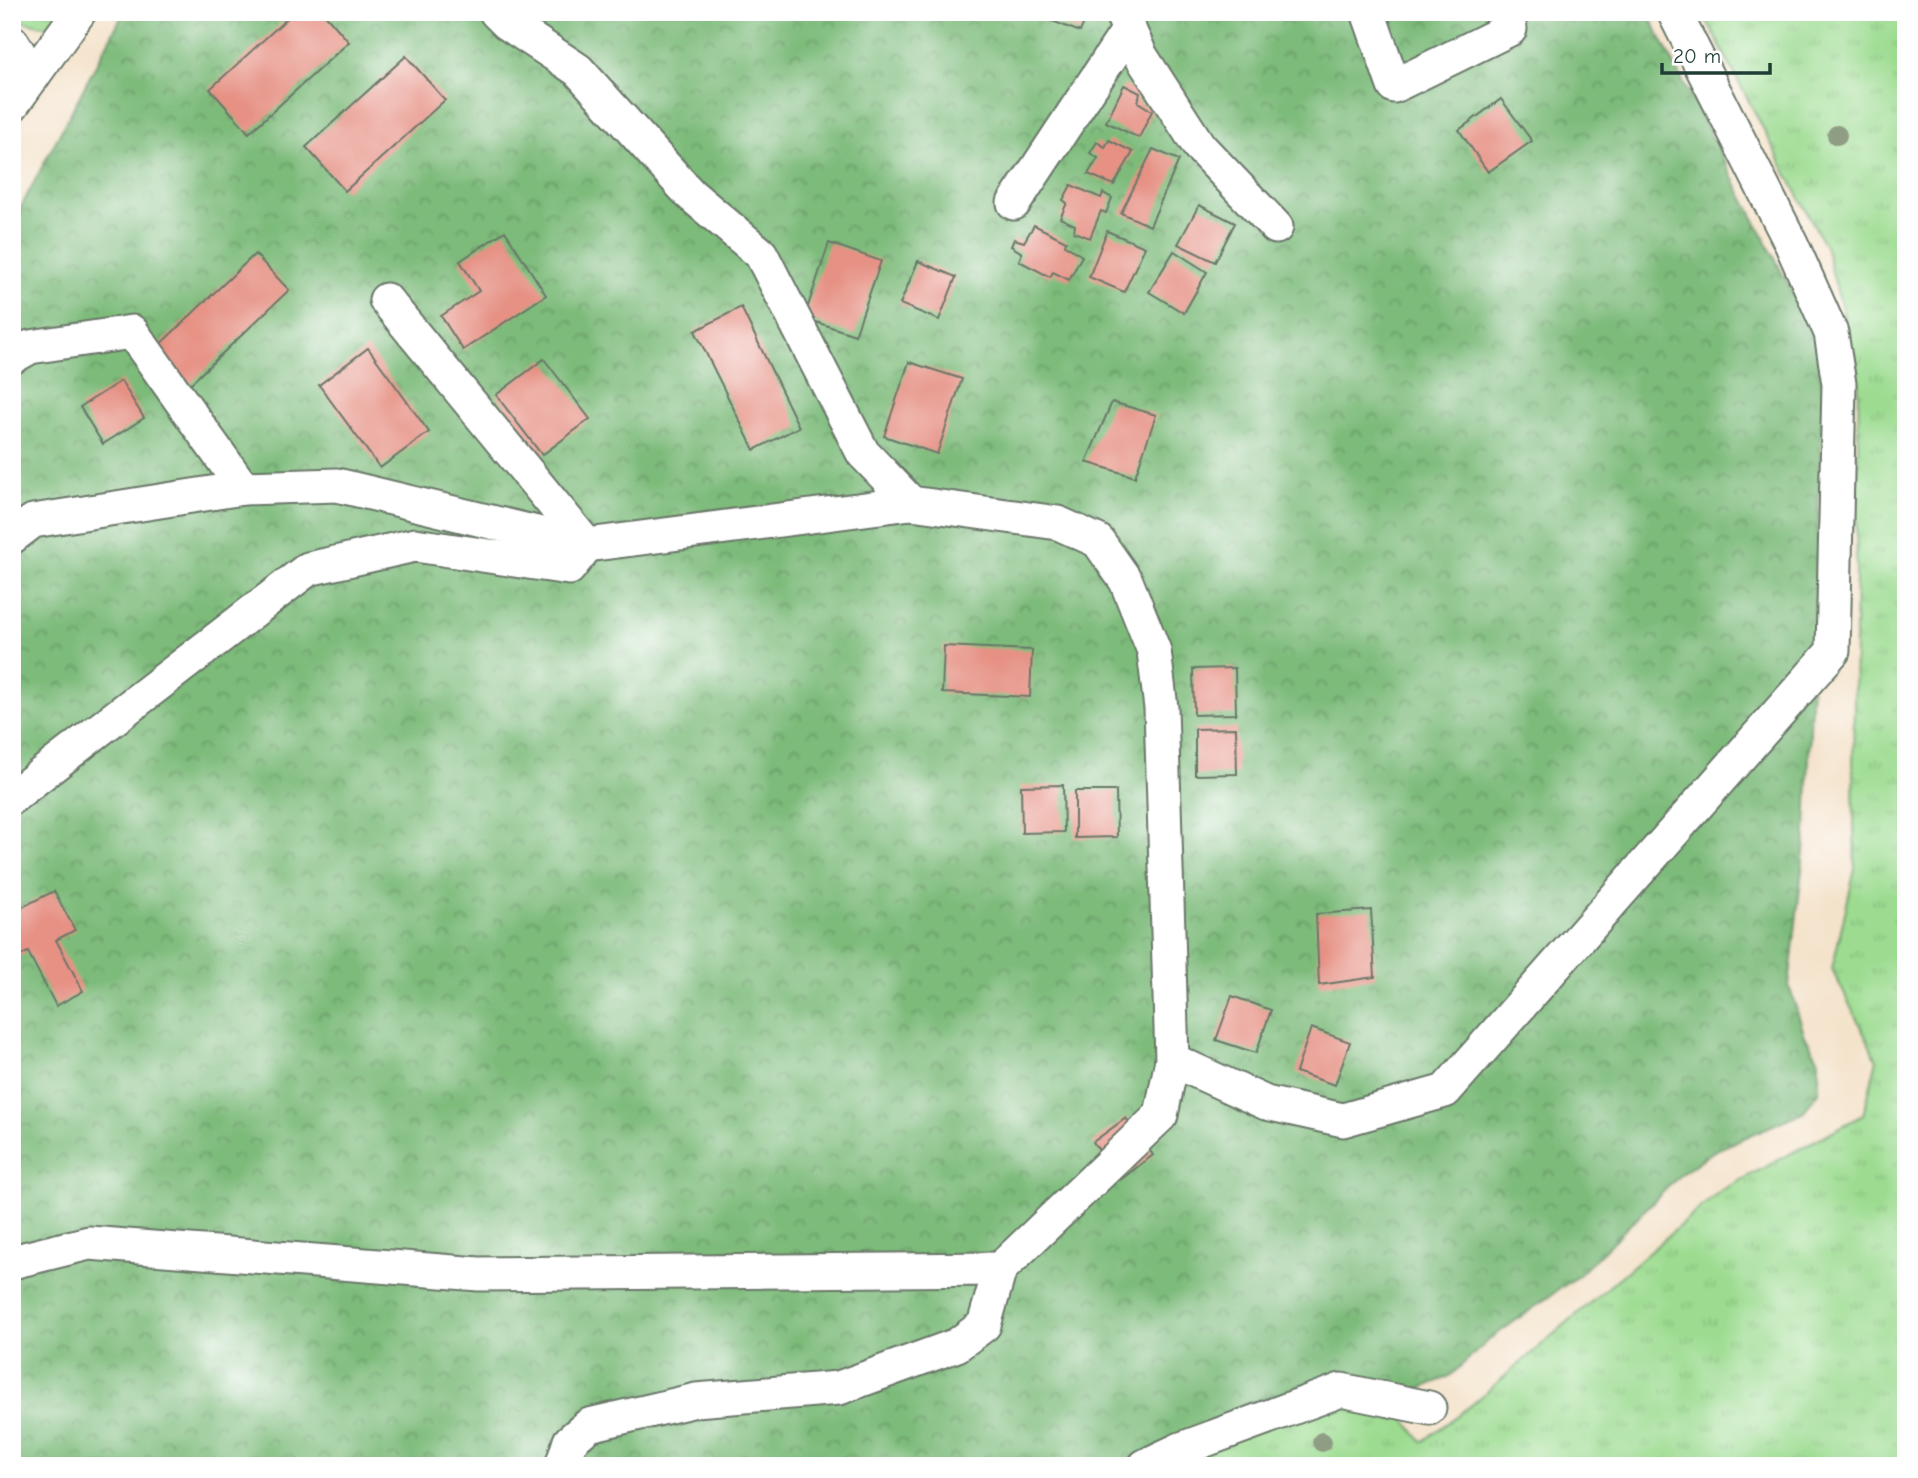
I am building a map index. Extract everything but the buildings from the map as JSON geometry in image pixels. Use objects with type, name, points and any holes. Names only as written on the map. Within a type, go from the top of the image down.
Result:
[{"type":"street","points":[[12,106],[79,12]]},
{"type":"street","points":[[496,12],[578,70],[690,194],[761,254],[863,453],[912,503]]},
{"type":"street","points":[[1368,12],[1394,86],[1510,29],[1505,12]]},
{"type":"street","points":[[1172,1060],[1266,1104],[1343,1120],[1446,1091],[1833,651],[1839,384],[1831,333],[1786,231],[1674,12]]},
{"type":"street","points":[[1014,203],[1125,20]]},
{"type":"street","points":[[1125,20],[1141,56],[1199,146],[1276,227]]},
{"type":"street","points":[[12,42],[33,76]]},
{"type":"street","points":[[386,299],[587,545]]},
{"type":"street","points":[[12,357],[30,347],[132,332],[243,488]]},
{"type":"street","points":[[12,537],[33,522],[243,488],[337,485],[587,545],[912,503],[1058,523],[1098,541],[1126,582],[1154,651],[1161,708],[1172,1060],[1161,1115],[1000,1269],[984,1325],[957,1345],[839,1388],[696,1400],[589,1424],[570,1441],[562,1466]]},
{"type":"street","points":[[12,797],[308,569],[415,545],[569,568],[587,545]]},
{"type":"street","points":[[12,1262],[89,1244],[479,1273],[1000,1269]]},
{"type":"street","points":[[1145,1466],[1181,1449],[1341,1390],[1429,1408]]},
{"type":"green space","points":[[15,12],[60,12],[49,27],[20,21]]},
{"type":"green space","points":[[124,12],[1647,12],[1814,334],[1823,393],[1806,833],[1789,986],[1805,1036],[1819,1060],[1819,1092],[1803,1112],[1714,1151],[1681,1174],[1579,1275],[1490,1339],[1450,1376],[1420,1389],[1336,1372],[1247,1404],[1115,1466],[12,1466],[12,224]]},
{"type":"green space","points":[[1702,12],[1906,12],[1906,1466],[1069,1466],[1234,1411],[1336,1372],[1356,1374],[1378,1382],[1422,1442],[1475,1402],[1720,1191],[1863,1115],[1877,1060],[1832,969],[1855,869],[1853,772],[1859,372],[1825,246]]}]
